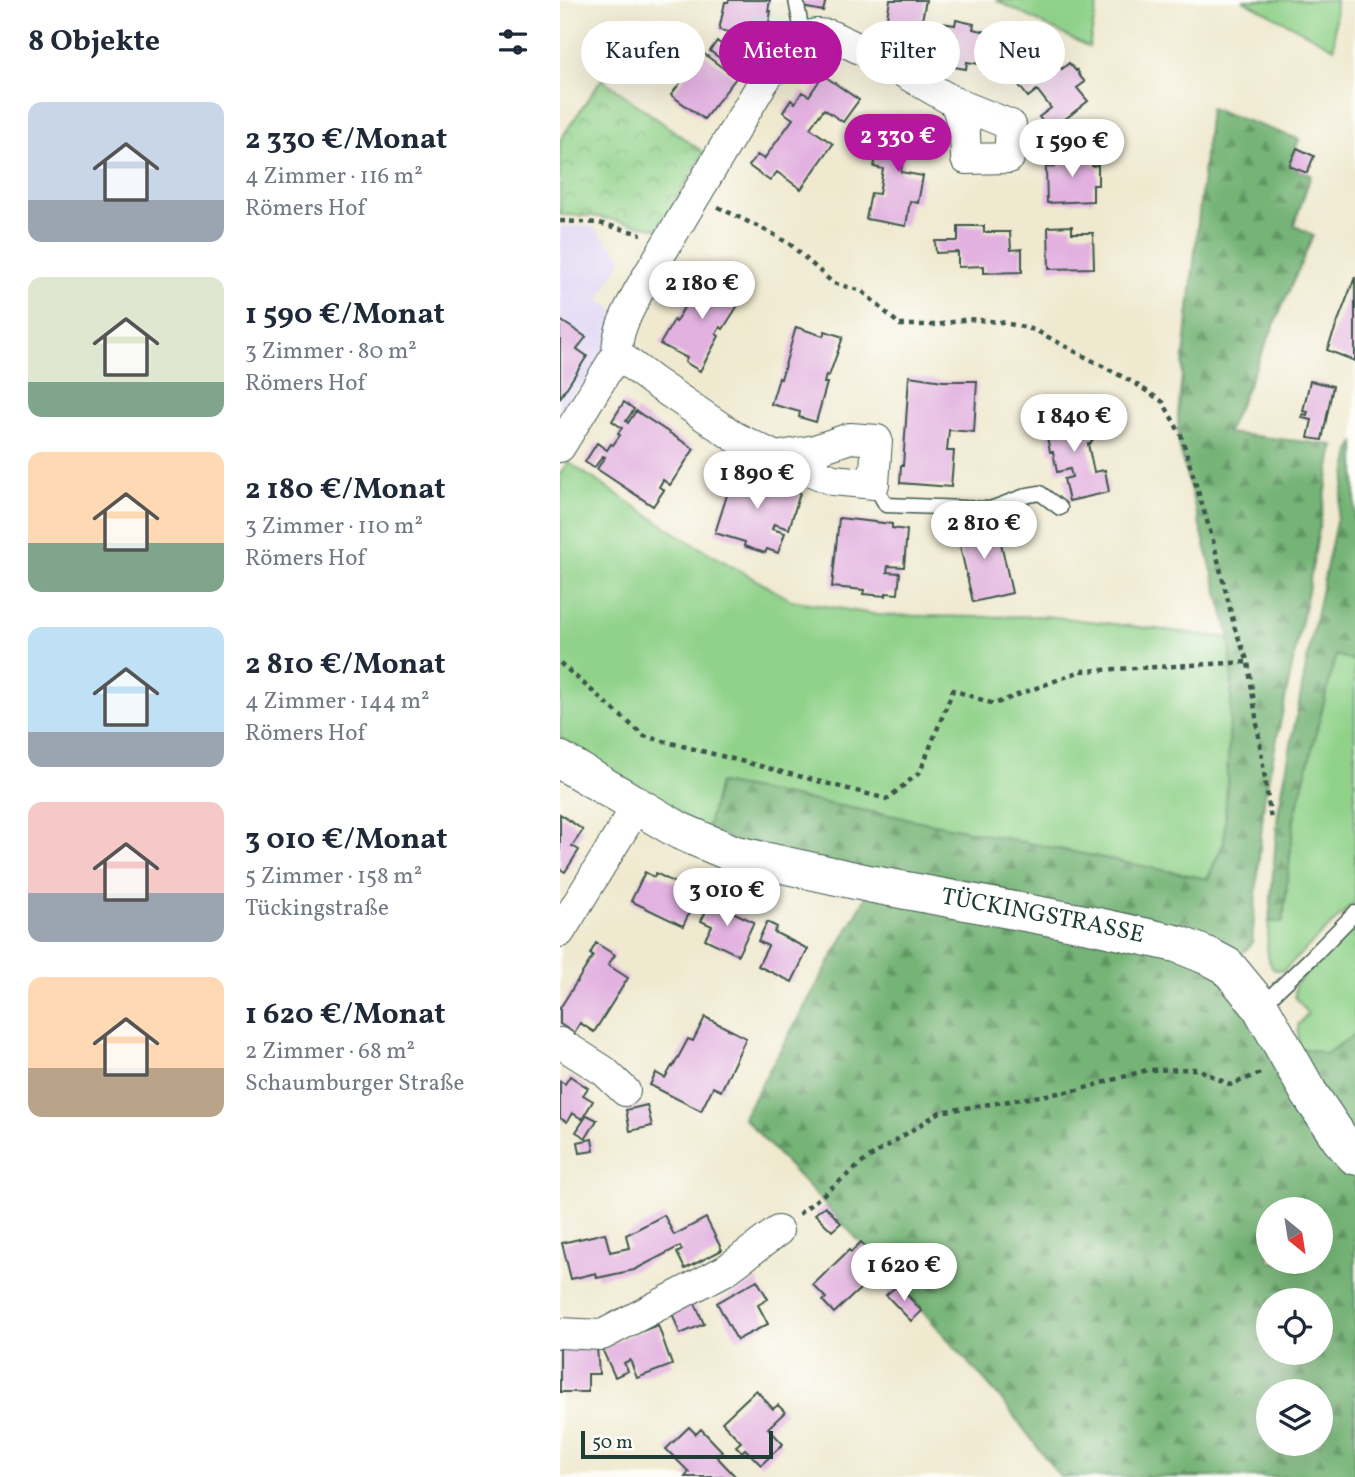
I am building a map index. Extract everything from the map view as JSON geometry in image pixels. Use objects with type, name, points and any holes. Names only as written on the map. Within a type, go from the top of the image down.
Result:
[{"type":"street","points":[[842,41],[875,56],[956,103]]},
{"type":"street","points":[[560,447],[617,354],[617,338],[621,326],[638,292],[763,84]]},
{"type":"street","points":[[617,354],[735,437],[776,457],[832,480],[874,484],[877,440],[850,438],[815,450],[776,457]]},
{"type":"street","name":"TÜCKINGSTRASSE","points":[[560,760],[680,831],[734,854],[836,877],[1087,924],[1178,944],[1210,957],[1227,966],[1260,1006],[1309,1093],[1355,1156]]},
{"type":"street","points":[[560,932],[637,806]]},
{"type":"street","points":[[560,1043],[604,1071],[625,1091]]},
{"type":"street","points":[[560,1334],[602,1335],[726,1270],[778,1231]]},
{"type":"lane","points":[[796,0],[800,21]]},
{"type":"lane","points":[[874,484],[886,505],[990,509],[1040,493],[1060,508]]},
{"type":"lane","points":[[1260,1006],[1355,913]]},
{"type":"path","points":[[695,196],[791,245],[833,283],[862,290],[900,324],[937,325],[968,319],[1001,322],[1035,330],[1136,384],[1163,402],[1181,435],[1214,544],[1235,629],[1248,662],[1271,820]]},
{"type":"path","points":[[560,221],[599,223],[668,243]]},
{"type":"path","points":[[560,663],[644,736],[887,799],[920,772],[953,690],[994,704],[1081,671],[1248,662]]},
{"type":"path","points":[[778,1231],[867,1159],[940,1112],[1078,1090],[1147,1070],[1198,1069],[1230,1085],[1261,1073],[1282,1044]]},
{"type":"shaded area","points":[[560,226],[592,226],[623,257],[599,300],[615,311],[603,361],[586,392],[578,387],[560,414]]},
{"type":"green space","points":[[996,0],[1099,0],[1089,47],[1065,35],[1065,21],[1038,21]]},
{"type":"green space","points":[[1243,0],[1336,0],[1334,48]]},
{"type":"green space","points":[[599,84],[609,84],[704,153],[659,229],[593,216],[560,215],[560,140]]},
{"type":"green space","points":[[1210,108],[1299,139],[1290,166],[1311,175],[1294,225],[1313,236],[1227,433],[1334,445],[1308,591],[1264,800],[1252,943],[1236,956],[1282,1043],[1326,1054],[1355,1034],[1355,1477],[1060,1477],[1001,1399],[888,1272],[743,1117],[867,895],[707,830],[719,783],[1208,879],[1224,842],[1232,680],[1230,638],[1179,447],[1178,414]]},
{"type":"green space","points":[[1355,443],[1355,661],[1336,655],[1294,819],[1283,922],[1269,922],[1278,813],[1312,635]]},
{"type":"green space","points":[[568,462],[683,538],[791,600],[878,615],[1046,616],[1230,638],[1232,680],[1224,842],[1207,879],[719,783],[707,830],[560,737],[560,474]]},
{"type":"green space","points":[[1336,655],[1355,661],[1355,902],[1283,971],[1273,969],[1268,958],[1269,922],[1283,922],[1294,819]]},
{"type":"green space","points":[[1355,924],[1355,1034],[1326,1054],[1298,1047],[1298,1025],[1308,1014],[1295,997],[1295,985]]},
{"type":"building","points":[[770,0],[769,21],[721,21],[725,2]]},
{"type":"building","points":[[803,0],[826,0],[823,11],[802,7]]},
{"type":"building","points":[[890,0],[926,0],[922,20],[929,21],[886,21]]},
{"type":"building","points":[[956,20],[974,24],[974,63],[967,62],[966,69],[960,68],[960,21]]},
{"type":"building","points":[[717,41],[719,43],[719,57],[710,51]]},
{"type":"building","points":[[705,55],[719,65],[719,84],[731,84],[704,119],[671,95],[679,84],[705,84]]},
{"type":"building","points":[[1069,63],[1085,82],[1077,88],[1088,101],[1050,131],[1039,117],[1051,108],[1037,90],[1028,97],[1018,84],[1065,84],[1065,66]]},
{"type":"building","points":[[817,84],[836,84],[859,100],[843,122],[824,109],[810,128],[833,144],[801,189],[777,172],[770,181],[749,166],[757,155],[764,159],[793,119],[783,112],[791,100],[795,103],[802,92],[809,96]]},
{"type":"building","points":[[892,120],[932,127],[927,153],[905,149],[901,172],[923,176],[918,203],[910,201],[906,226],[866,219],[871,193],[879,194],[883,169],[874,167],[878,145],[887,146]]},
{"type":"building","points":[[1297,148],[1314,156],[1307,173],[1289,166]]},
{"type":"building","points":[[1092,153],[1092,166],[1098,165],[1098,185],[1093,185],[1093,201],[1047,203],[1046,167],[1055,167],[1055,154]]},
{"type":"building","points":[[958,226],[984,226],[984,232],[1010,232],[1011,250],[1022,249],[1022,272],[984,273],[984,266],[958,267],[958,252],[936,253],[935,241],[958,241]]},
{"type":"building","points":[[1072,226],[1072,233],[1093,233],[1094,268],[1049,269],[1048,227]]},
{"type":"building","points":[[702,274],[726,288],[728,284],[745,294],[723,329],[720,327],[716,334],[719,336],[700,371],[685,362],[687,358],[660,344],[674,320],[676,322]]},
{"type":"building","points":[[1355,277],[1355,361],[1327,350]]},
{"type":"building","points":[[560,320],[586,337],[577,349],[587,356],[560,398]]},
{"type":"building","points":[[796,327],[823,336],[825,331],[843,337],[829,376],[826,375],[824,383],[827,383],[816,422],[799,417],[800,412],[771,404]]},
{"type":"building","points":[[909,376],[943,381],[977,381],[974,432],[949,430],[947,451],[954,451],[951,487],[900,483]]},
{"type":"building","points":[[1310,381],[1333,386],[1322,440],[1308,438],[1312,420],[1302,418],[1303,414],[1307,415],[1308,412],[1303,411]]},
{"type":"building","points":[[624,402],[634,409],[626,421],[628,423],[636,411],[694,449],[670,485],[663,480],[659,487],[664,490],[653,506],[597,469],[605,457],[603,456],[594,468],[585,462],[597,443],[607,450],[620,435],[618,433],[622,428],[612,421]]},
{"type":"building","points":[[1068,405],[1073,410],[1080,408],[1085,429],[1091,432],[1093,439],[1088,444],[1094,472],[1105,470],[1109,492],[1069,501],[1064,479],[1072,477],[1070,469],[1057,472],[1053,452],[1050,452],[1044,416],[1059,413],[1061,406]]},
{"type":"building","points":[[736,467],[787,483],[785,488],[800,493],[789,529],[774,524],[772,529],[785,533],[778,553],[767,549],[765,553],[744,546],[745,542],[715,533]]},
{"type":"building","points":[[839,518],[892,524],[892,528],[907,530],[904,567],[888,566],[887,572],[900,573],[898,594],[863,594],[864,590],[832,587]]},
{"type":"building","points":[[996,520],[1012,593],[973,602],[956,529]]},
{"type":"building","points":[[560,814],[583,830],[572,846],[579,850],[565,872],[560,869]]},
{"type":"building","points":[[645,872],[654,877],[656,873],[698,895],[683,926],[631,901]]},
{"type":"building","points":[[711,902],[754,922],[738,955],[705,939],[712,926],[701,921]]},
{"type":"building","points":[[767,922],[777,927],[774,932],[808,949],[792,982],[758,966],[768,946],[758,941]]},
{"type":"building","points":[[596,943],[615,955],[608,965],[628,978],[594,1032],[580,1023],[574,1033],[560,1024],[560,1008],[593,956],[590,954]]},
{"type":"building","points":[[705,1017],[746,1038],[721,1091],[713,1087],[701,1111],[650,1085],[656,1073],[665,1078],[688,1039],[693,1041]]},
{"type":"building","points":[[570,1076],[588,1088],[583,1095],[593,1101],[582,1119],[572,1113],[567,1122],[560,1118],[560,1081],[565,1084]]},
{"type":"building","points":[[647,1105],[652,1126],[630,1131],[626,1110]]},
{"type":"building","points":[[587,1115],[597,1120],[586,1138],[576,1132]]},
{"type":"building","points":[[592,1139],[594,1151],[580,1153],[578,1142]]},
{"type":"building","points":[[825,1206],[841,1223],[832,1231],[815,1214]]},
{"type":"building","points":[[664,1215],[674,1235],[706,1218],[722,1250],[685,1269],[677,1253],[682,1250],[680,1246],[634,1270],[597,1278],[596,1273],[571,1279],[562,1243],[605,1233],[610,1252],[629,1248],[626,1235]]},
{"type":"building","points":[[861,1242],[888,1272],[882,1277],[884,1280],[880,1284],[873,1277],[834,1313],[823,1301],[826,1298],[813,1285]]},
{"type":"building","points":[[757,1280],[768,1299],[758,1305],[768,1324],[737,1340],[717,1303]]},
{"type":"building","points":[[898,1285],[922,1311],[911,1321],[886,1295]]},
{"type":"building","points":[[694,1301],[704,1324],[680,1334],[671,1310]]},
{"type":"building","points":[[658,1325],[672,1365],[637,1378],[630,1360],[624,1363],[628,1371],[615,1377],[602,1349],[615,1341]]},
{"type":"building","points":[[560,1342],[597,1347],[599,1374],[588,1374],[588,1392],[560,1392]]},
{"type":"building","points":[[756,1390],[773,1409],[778,1405],[785,1412],[768,1428],[783,1444],[761,1465],[745,1449],[742,1452],[736,1446],[741,1442],[722,1422]]},
{"type":"building","points":[[689,1427],[696,1434],[701,1429],[722,1451],[716,1456],[736,1477],[685,1477],[689,1472],[666,1449]]}]
